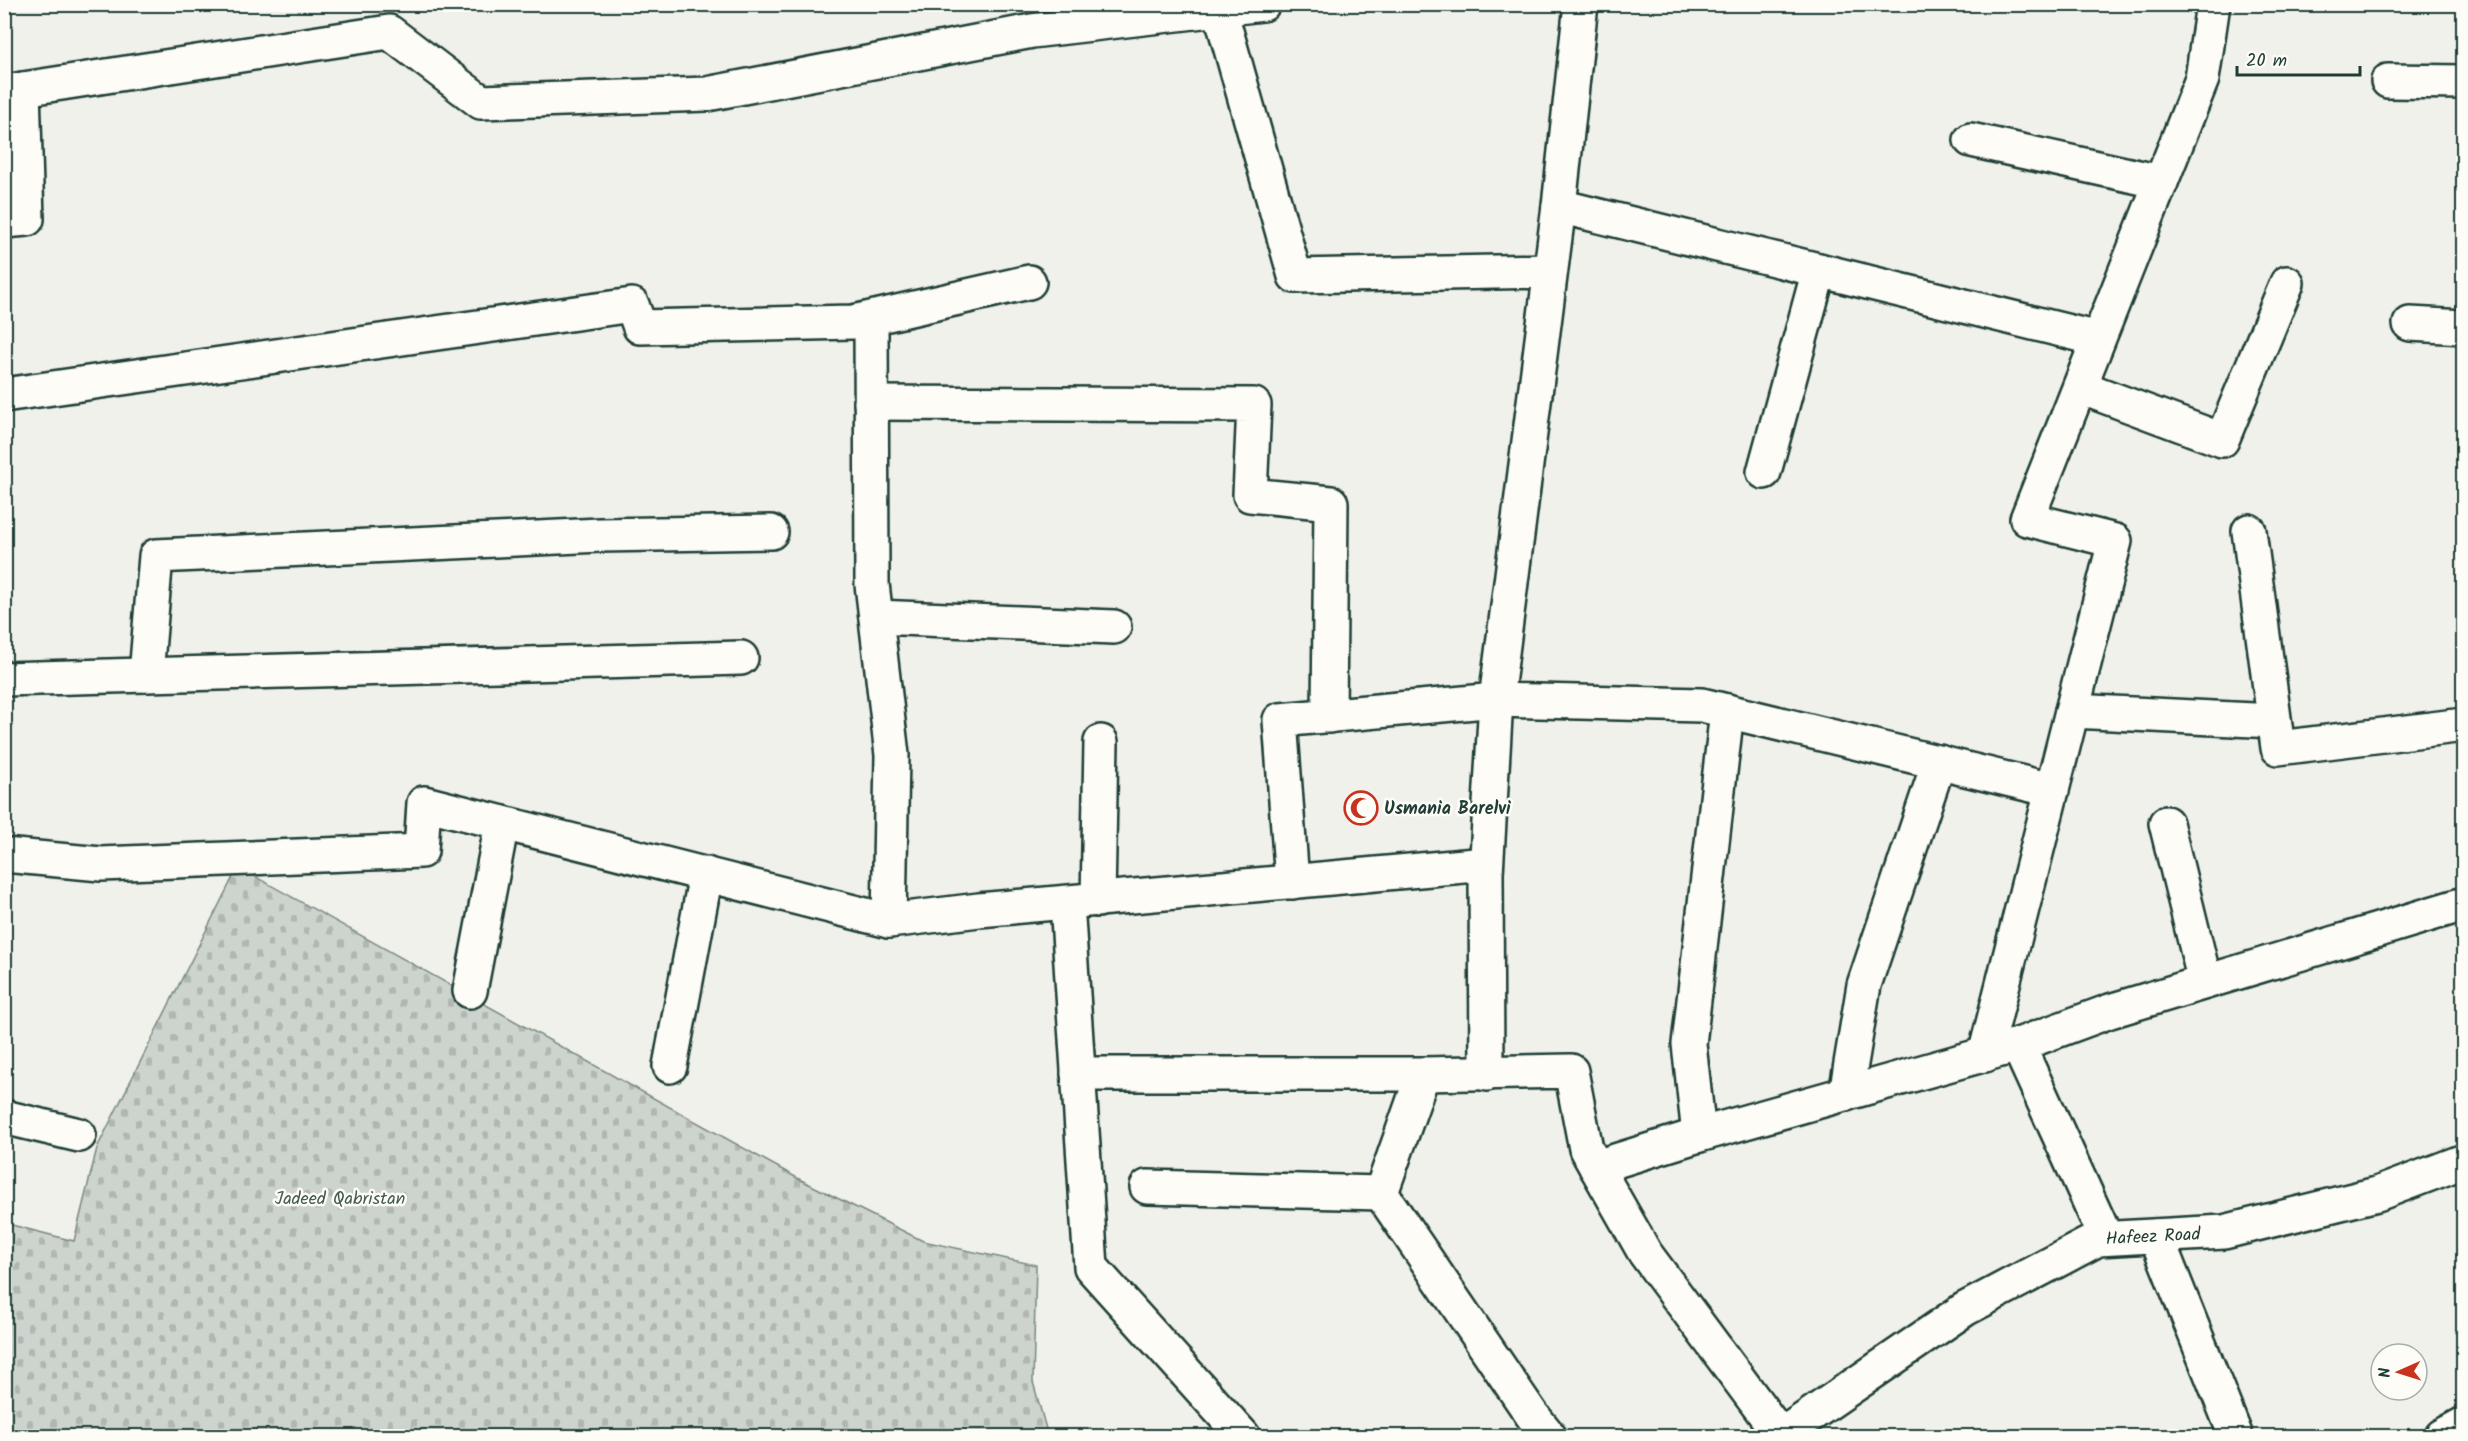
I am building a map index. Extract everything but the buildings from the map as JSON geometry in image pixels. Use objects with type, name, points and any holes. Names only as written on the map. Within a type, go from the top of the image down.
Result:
[{"type":"street","points":[[4,221],[27,219],[14,91],[389,32],[481,102],[707,94],[1032,32],[1263,4]]},
{"type":"street","points":[[1487,1074],[1486,864],[1496,700],[1581,4]]},
{"type":"street","points":[[1985,1055],[2115,541],[2027,519],[2202,79],[2213,4]]},
{"type":"street","points":[[1220,10],[1295,276],[1550,272]]},
{"type":"street","points":[[2388,81],[2463,82]]},
{"type":"street","points":[[1971,140],[2161,182]]},
{"type":"street","points":[[1558,206],[2098,339]]},
{"type":"street","points":[[1764,472],[1819,270]]},
{"type":"street","points":[[4,395],[632,305],[640,327],[854,322],[871,320],[1029,282]]},
{"type":"street","points":[[2080,387],[2222,440],[2287,283]]},
{"type":"street","points":[[871,320],[872,584],[892,755],[889,921]]},
{"type":"street","points":[[2410,324],[2463,327]]},
{"type":"street","points":[[871,403],[1254,405],[1250,495],[1331,503],[1329,716]]},
{"type":"street","points":[[2249,531],[2278,748],[2463,725]]},
{"type":"street","points":[[146,675],[156,556],[588,536],[771,532]]},
{"type":"street","points":[[876,617],[1114,627]]},
{"type":"street","points":[[4,679],[741,658]]},
{"type":"street","points":[[1292,882],[1280,720],[1496,700],[1702,705],[2052,790]]},
{"type":"street","points":[[1699,1135],[1689,1044],[1727,711]]},
{"type":"street","points":[[2072,711],[2274,721]]},
{"type":"street","points":[[1101,742],[1083,901],[1078,1074],[1091,1268],[1243,1437]]},
{"type":"street","points":[[1846,1094],[1864,985],[1939,762]]},
{"type":"street","points":[[4,855],[101,864],[421,851],[424,803],[889,921],[1486,864]]},
{"type":"street","points":[[470,991],[502,823]]},
{"type":"street","points":[[2166,823],[2205,982]]},
{"type":"street","points":[[670,1066],[706,874]]},
{"type":"street","points":[[1596,1167],[1699,1135],[2018,1045],[2110,1011],[2463,904]]},
{"type":"street","points":[[2018,1045],[2106,1238]]},
{"type":"street","points":[[1078,1074],[1487,1074],[1571,1071],[1586,1149],[1645,1253],[1780,1436]]},
{"type":"street","points":[[1381,1193],[1423,1074]]},
{"type":"street","points":[[4,1117],[79,1135]]},
{"type":"street","name":"Hafeez Road","points":[[1780,1436],[1965,1309],[2098,1239],[2224,1232],[2377,1194],[2463,1161]]},
{"type":"street","points":[[1147,1187],[1381,1193]]},
{"type":"street","points":[[1381,1193],[1532,1415],[1550,1437]]},
{"type":"street","points":[[2156,1236],[2234,1436]]},
{"type":"street","points":[[2442,1437],[2463,1424]]},
{"type":"green space","name":"Jadeed Qabristan","points":[[238,867],[799,1179],[923,1241],[1036,1265],[1033,1382],[1048,1436],[5,1436],[4,1223],[74,1241],[97,1148]]},
{"type":"place","name":"Usmania Barelvi","points":[[1361,808]]}]
